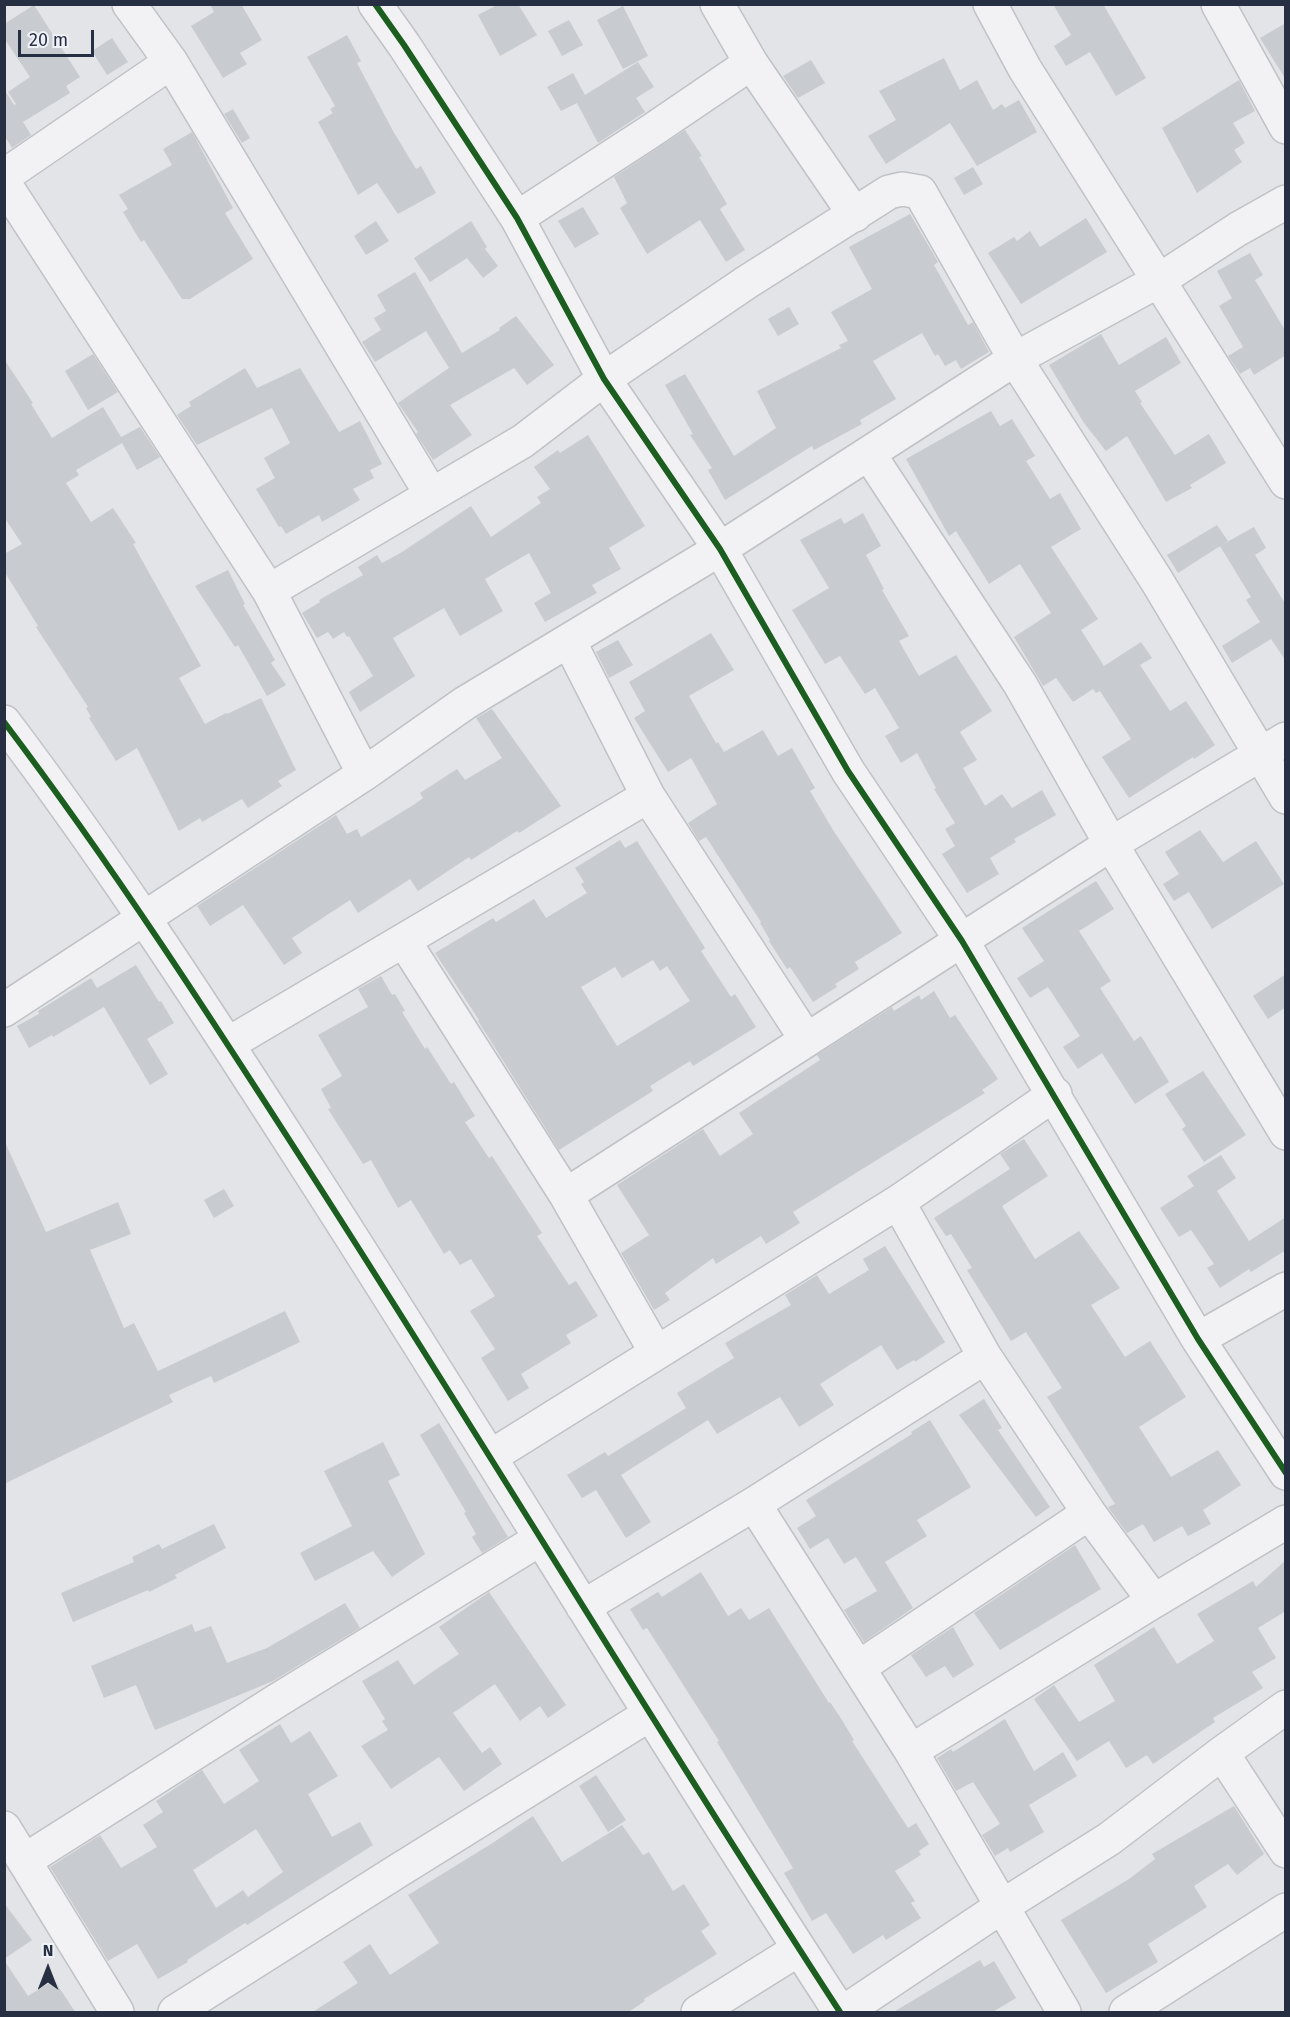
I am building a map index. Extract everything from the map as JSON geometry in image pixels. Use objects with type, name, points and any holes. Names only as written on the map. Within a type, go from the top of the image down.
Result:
[{"type":"street","points":[[375,4],[517,218],[604,379],[720,549],[848,771],[962,941],[1198,1339],[1286,1473]]},
{"type":"street","points":[[717,4],[751,63],[855,215]]},
{"type":"street","points":[[990,4],[1025,69],[1286,482]]},
{"type":"street","points":[[1218,4],[1286,127]]},
{"type":"street","points":[[132,6],[171,62],[431,494]]},
{"type":"street","points":[[4,176],[171,62]]},
{"type":"street","points":[[517,218],[751,63]]},
{"type":"street","points":[[4,183],[269,591],[364,774]]},
{"type":"street","points":[[269,591],[523,441],[604,379],[747,282],[889,192],[902,189],[920,192],[1015,359],[1157,581],[1273,747],[1286,797]]},
{"type":"street","points":[[4,1010],[364,774],[465,703],[720,549],[1015,359],[1158,281],[1238,229],[1286,202]]},
{"type":"street","points":[[869,454],[1020,684],[1110,844],[1286,1133]]},
{"type":"street","points":[[569,641],[648,796],[806,1039]]},
{"type":"street","points":[[4,722],[62,798],[228,1044],[490,1456],[582,1607],[842,2013],[1001,1907],[1109,1839],[1286,1707]]},
{"type":"street","points":[[566,1195],[1110,844],[1273,747]]},
{"type":"street","points":[[228,1044],[648,796]]},
{"type":"street","points":[[404,941],[566,1195],[656,1352]]},
{"type":"street","points":[[490,1456],[898,1202],[1054,1094]]},
{"type":"street","points":[[898,1202],[985,1357],[1089,1513],[1154,1600]]},
{"type":"street","points":[[1198,1339],[1286,1289]]},
{"type":"street","points":[[582,1607],[754,1504],[985,1357]]},
{"type":"street","points":[[754,1504],[911,1751],[1065,2013]]},
{"type":"street","points":[[858,1668],[1089,1513]]},
{"type":"street","points":[[911,1751],[1154,1600],[1286,1522]]},
{"type":"street","points":[[24,1861],[288,1693],[540,1539]]},
{"type":"street","points":[[176,2013],[386,1878],[650,1714]]},
{"type":"street","points":[[1222,1753],[1282,1837]]},
{"type":"street","points":[[4,1828],[117,2013]]},
{"type":"street","points":[[1126,2013],[1286,1910]]},
{"type":"street","points":[[698,2013],[799,1949]]},
{"type":"building","points":[[210,4],[241,4],[262,40],[240,53],[247,64],[223,78],[191,26],[214,12]]},
{"type":"building","points":[[499,4],[518,4],[537,35],[500,56],[478,15]]},
{"type":"building","points":[[1053,4],[1103,4],[1146,78],[1116,96],[1090,52],[1066,66],[1054,46],[1071,35]]},
{"type":"building","points":[[34,5],[80,77],[66,86],[70,93],[23,122],[31,135],[12,148],[4,135],[4,89],[14,105],[16,104],[8,92],[30,77],[4,38],[4,24]]},
{"type":"building","points":[[623,6],[648,56],[623,69],[597,20]]},
{"type":"building","points":[[569,20],[583,45],[562,56],[548,31]]},
{"type":"building","points":[[1286,23],[1286,80],[1260,38]]},
{"type":"building","points":[[347,35],[361,61],[357,63],[393,131],[416,169],[421,166],[436,193],[398,214],[377,183],[358,195],[318,122],[333,113],[330,109],[335,106],[307,57]]},
{"type":"building","points":[[112,38],[128,62],[107,75],[92,51]]},
{"type":"building","points":[[944,58],[960,90],[977,80],[993,110],[1002,104],[1005,108],[1019,100],[1037,132],[977,166],[950,123],[886,164],[868,136],[896,120],[879,91]]},
{"type":"building","points":[[811,60],[825,83],[798,98],[783,76]]},
{"type":"building","points":[[638,62],[654,87],[636,98],[645,112],[598,143],[577,103],[561,111],[547,87],[573,73],[585,95]]},
{"type":"building","points":[[1239,80],[1255,111],[1233,123],[1245,143],[1234,150],[1242,162],[1197,193],[1162,128]]},
{"type":"building","points":[[233,109],[250,138],[242,143],[224,114]]},
{"type":"building","points":[[685,130],[702,156],[699,157],[727,204],[720,209],[745,250],[726,262],[700,220],[647,254],[620,208],[627,203],[614,177]]},
{"type":"building","points":[[192,132],[233,208],[225,213],[253,259],[190,299],[182,299],[144,240],[141,242],[123,212],[128,209],[119,195],[172,165],[163,149]]},
{"type":"building","points":[[973,167],[983,184],[964,195],[954,178]]},
{"type":"building","points":[[583,207],[599,234],[575,248],[558,221]]},
{"type":"building","points":[[910,214],[938,262],[934,265],[968,325],[973,322],[989,352],[961,369],[956,360],[945,366],[938,354],[935,356],[922,333],[873,361],[896,399],[860,420],[862,424],[814,450],[812,446],[725,500],[708,470],[712,468],[690,435],[693,434],[665,385],[685,374],[734,456],[776,428],[757,391],[841,348],[839,345],[848,341],[831,312],[872,289],[849,247]]},
{"type":"building","points":[[1086,218],[1107,252],[1021,304],[988,253],[1014,237],[1017,241],[1030,231],[1040,247]]},
{"type":"building","points":[[376,221],[389,241],[366,255],[354,236]]},
{"type":"building","points":[[471,221],[487,247],[485,249],[498,266],[483,278],[467,258],[430,282],[414,258]]},
{"type":"building","points":[[1250,253],[1263,275],[1255,280],[1286,332],[1286,355],[1254,375],[1250,368],[1240,374],[1228,356],[1243,347],[1219,306],[1232,298],[1217,271]]},
{"type":"building","points":[[415,272],[462,353],[500,330],[499,328],[516,316],[554,365],[527,385],[514,368],[450,405],[472,435],[433,460],[416,434],[418,432],[398,403],[449,368],[426,331],[375,362],[362,342],[381,330],[374,318],[386,311],[377,295]]},
{"type":"building","points":[[789,307],[799,324],[778,336],[768,319]]},
{"type":"building","points":[[1101,334],[1119,365],[1166,337],[1181,363],[1135,391],[1142,402],[1140,403],[1175,455],[1209,434],[1226,463],[1190,485],[1192,488],[1166,502],[1127,436],[1106,451],[1084,423],[1049,365]]},
{"type":"building","points":[[93,354],[118,392],[88,410],[65,371]]},
{"type":"building","points":[[4,359],[33,403],[31,404],[52,438],[103,407],[121,437],[140,427],[160,457],[137,470],[122,443],[76,470],[79,475],[66,483],[91,522],[113,508],[136,543],[133,544],[201,666],[179,678],[205,724],[261,698],[296,770],[278,781],[282,786],[248,808],[242,799],[202,822],[200,818],[179,831],[137,748],[116,761],[89,718],[91,717],[86,708],[88,707],[36,627],[38,626],[4,571],[4,554],[22,544],[4,517]]},
{"type":"building","points":[[245,368],[257,388],[300,368],[339,432],[360,421],[382,464],[370,470],[374,478],[353,489],[360,500],[322,522],[319,515],[286,534],[281,526],[279,527],[256,489],[275,478],[264,458],[290,443],[272,408],[197,445],[177,415],[191,406],[189,402]]},
{"type":"building","points":[[991,411],[1000,426],[1012,419],[1035,456],[1026,461],[1050,499],[1060,493],[1081,529],[1051,547],[1098,619],[1081,630],[1104,666],[1141,642],[1152,658],[1140,665],[1170,711],[1186,701],[1215,745],[1129,798],[1102,757],[1131,739],[1100,691],[1096,693],[1093,689],[1073,702],[1056,678],[1043,686],[1014,637],[1051,613],[1020,564],[989,584],[956,531],[949,536],[906,459]]},
{"type":"building","points":[[588,435],[645,526],[609,548],[621,569],[592,585],[597,593],[545,622],[534,603],[551,593],[529,553],[485,579],[503,611],[460,636],[444,608],[393,638],[415,676],[360,712],[349,692],[373,676],[349,636],[347,637],[344,632],[333,639],[328,632],[317,638],[302,613],[320,602],[319,600],[363,575],[358,567],[377,555],[382,563],[471,506],[491,537],[541,503],[537,497],[550,489],[534,467],[558,450],[560,453]]},
{"type":"building","points":[[863,513],[881,546],[866,555],[884,589],[882,590],[909,636],[899,641],[919,676],[956,655],[992,711],[960,732],[977,760],[963,768],[985,806],[1002,794],[1012,808],[1042,790],[1056,815],[1014,839],[1016,842],[990,858],[999,874],[967,893],[942,854],[955,846],[945,829],[955,823],[934,789],[936,788],[917,753],[901,763],[885,736],[899,728],[875,688],[865,694],[840,656],[825,664],[792,610],[829,588],[800,540],[841,518],[844,524]]},
{"type":"building","points":[[1217,525],[1228,541],[1178,573],[1167,555]]},
{"type":"building","points":[[1254,527],[1266,548],[1255,555],[1286,605],[1286,661],[1271,639],[1232,663],[1222,646],[1260,622],[1246,600],[1251,597],[1220,546]]},
{"type":"building","points":[[228,570],[245,604],[243,605],[275,660],[271,663],[286,685],[267,696],[238,645],[235,647],[195,586]]},
{"type":"building","points":[[711,633],[734,670],[689,696],[716,743],[718,742],[724,752],[763,730],[778,756],[792,748],[815,788],[810,791],[833,830],[902,933],[855,962],[859,969],[835,984],[837,987],[813,1002],[790,967],[787,969],[769,941],[761,922],[706,837],[699,841],[688,823],[717,804],[691,758],[668,772],[634,718],[645,711],[629,682]]},
{"type":"building","points":[[618,640],[633,665],[609,678],[596,652]]},
{"type":"building","points":[[492,709],[561,806],[471,860],[469,857],[418,891],[410,879],[358,913],[350,900],[292,938],[302,953],[284,965],[243,905],[210,926],[197,906],[336,815],[347,834],[357,829],[361,837],[415,804],[423,798],[420,793],[457,769],[465,780],[502,758],[476,718]]},
{"type":"building","points":[[1200,830],[1223,862],[1256,841],[1284,884],[1212,929],[1189,892],[1174,901],[1163,884],[1179,874],[1165,852]]},
{"type":"building","points":[[620,840],[625,848],[637,841],[705,948],[701,951],[731,997],[735,994],[756,1027],[693,1066],[690,1061],[650,1086],[653,1091],[559,1150],[435,953],[493,918],[496,922],[534,899],[546,918],[587,893],[581,884],[584,882],[575,868]],"holes":[[[653,960],[660,971],[667,966],[690,1001],[617,1046],[581,987],[615,967],[622,978]]]},
{"type":"building","points":[[1096,881],[1114,909],[1079,931],[1111,981],[1100,988],[1134,1041],[1141,1036],[1169,1082],[1135,1104],[1102,1053],[1078,1069],[1063,1047],[1080,1036],[1048,987],[1030,998],[1017,978],[1044,961],[1022,928]]},
{"type":"building","points":[[136,965],[174,1023],[147,1039],[168,1074],[150,1085],[104,1007],[53,1037],[52,1035],[29,1048],[17,1026],[39,1014],[38,1011],[91,978],[97,988]]},
{"type":"building","points":[[1286,974],[1286,1007],[1268,1019],[1253,996]]},
{"type":"building","points":[[381,976],[392,995],[395,994],[405,1011],[402,1012],[425,1049],[427,1047],[451,1084],[454,1082],[475,1116],[465,1122],[489,1158],[492,1156],[542,1233],[537,1236],[569,1285],[576,1281],[598,1316],[566,1335],[571,1343],[521,1374],[529,1388],[508,1401],[481,1358],[495,1349],[470,1311],[495,1296],[471,1259],[460,1265],[450,1250],[444,1254],[411,1200],[398,1208],[371,1160],[363,1164],[328,1109],[331,1108],[321,1089],[342,1076],[318,1035],[368,1007],[358,989]]},
{"type":"building","points":[[934,991],[950,1018],[955,1015],[998,1079],[982,1090],[985,1093],[793,1212],[800,1223],[766,1244],[761,1236],[716,1264],[713,1258],[665,1293],[670,1300],[654,1310],[621,1253],[649,1235],[617,1185],[703,1129],[720,1156],[753,1134],[739,1113],[820,1060],[817,1055],[892,1007],[894,1011],[919,995],[921,1000]]},
{"type":"building","points":[[1203,1071],[1246,1135],[1204,1162],[1182,1129],[1186,1126],[1165,1094]]},
{"type":"building","points":[[1024,1139],[1048,1176],[1002,1206],[1035,1259],[1079,1231],[1120,1288],[1091,1305],[1125,1357],[1150,1341],[1186,1397],[1139,1427],[1171,1477],[1218,1450],[1241,1485],[1203,1510],[1211,1524],[1188,1536],[1182,1526],[1154,1542],[1143,1524],[1127,1533],[1108,1507],[1115,1504],[1047,1397],[1062,1388],[1026,1332],[1011,1341],[967,1270],[972,1268],[951,1234],[946,1236],[934,1218],[1010,1169],[1000,1154]]},
{"type":"building","points":[[4,1140],[46,1232],[118,1202],[131,1234],[90,1250],[124,1328],[134,1323],[158,1371],[285,1311],[300,1342],[214,1383],[211,1376],[169,1395],[173,1402],[4,1484]]},
{"type":"building","points":[[1221,1155],[1236,1178],[1217,1191],[1249,1241],[1286,1217],[1286,1250],[1251,1272],[1249,1269],[1220,1288],[1207,1268],[1214,1264],[1191,1230],[1179,1237],[1160,1208],[1194,1186],[1187,1176]]},
{"type":"building","points":[[224,1189],[234,1206],[214,1218],[204,1200]]},
{"type":"building","points":[[885,1246],[945,1342],[915,1362],[914,1360],[897,1370],[881,1345],[820,1384],[834,1405],[799,1427],[780,1397],[717,1434],[708,1420],[621,1475],[651,1522],[626,1538],[596,1490],[582,1498],[567,1475],[605,1452],[608,1456],[686,1408],[677,1393],[734,1358],[725,1343],[791,1305],[785,1295],[817,1275],[829,1294],[869,1270],[863,1259]]},
{"type":"building","points":[[984,1399],[1002,1428],[998,1430],[1050,1507],[1036,1517],[959,1415]]},
{"type":"building","points":[[930,1420],[971,1487],[917,1520],[927,1536],[885,1562],[913,1608],[864,1642],[844,1610],[877,1591],[856,1557],[844,1564],[828,1538],[810,1549],[797,1528],[816,1516],[806,1500],[912,1434],[911,1432]]},
{"type":"building","points":[[439,1423],[508,1537],[482,1553],[472,1537],[476,1534],[464,1513],[466,1512],[420,1435]]},
{"type":"building","points":[[383,1442],[400,1475],[388,1481],[425,1554],[392,1577],[373,1551],[315,1581],[300,1553],[352,1526],[324,1471]]},
{"type":"building","points":[[214,1524],[226,1548],[175,1575],[177,1578],[149,1592],[148,1590],[73,1622],[61,1593],[134,1562],[132,1557],[159,1544],[162,1549]]},
{"type":"building","points":[[1075,1545],[1101,1589],[1000,1650],[974,1613]]},
{"type":"building","points":[[1286,1560],[1286,1611],[1258,1628],[1276,1658],[1252,1672],[1263,1688],[1213,1718],[1215,1722],[1153,1764],[1147,1755],[1126,1768],[1109,1741],[1077,1761],[1034,1699],[1054,1685],[1079,1722],[1115,1701],[1094,1665],[1154,1627],[1177,1664],[1214,1641],[1197,1614],[1253,1581],[1256,1587]]},
{"type":"building","points":[[701,1572],[728,1616],[741,1608],[749,1620],[769,1608],[842,1720],[854,1740],[852,1741],[908,1828],[916,1823],[929,1844],[919,1851],[921,1855],[895,1871],[915,1901],[911,1903],[921,1918],[886,1940],[883,1935],[853,1954],[826,1913],[812,1921],[784,1873],[793,1868],[717,1742],[719,1741],[647,1628],[643,1630],[630,1609],[658,1592],[662,1597]]},
{"type":"building","points":[[489,1592],[566,1705],[548,1718],[540,1706],[520,1721],[495,1684],[453,1713],[482,1753],[490,1747],[502,1764],[464,1791],[439,1757],[391,1789],[361,1746],[388,1730],[382,1721],[385,1719],[362,1681],[398,1660],[414,1685],[459,1654],[439,1627]]},
{"type":"building","points":[[345,1603],[360,1628],[273,1681],[155,1730],[136,1685],[104,1698],[91,1666],[192,1624],[195,1632],[211,1626],[227,1663],[267,1648]]},
{"type":"building","points":[[953,1627],[974,1665],[953,1678],[945,1666],[926,1677],[911,1655]]},
{"type":"building","points":[[1005,1719],[1034,1771],[1063,1752],[1077,1776],[1029,1805],[1044,1832],[1010,1852],[1008,1848],[995,1856],[982,1835],[1000,1824],[973,1782],[956,1791],[937,1758],[951,1749],[953,1752]]},
{"type":"building","points":[[280,1724],[291,1743],[310,1731],[338,1776],[308,1794],[332,1837],[360,1822],[373,1845],[158,1979],[137,1944],[108,1961],[50,1867],[100,1835],[121,1868],[157,1847],[143,1825],[163,1812],[156,1801],[202,1770],[224,1804],[259,1781],[239,1750]],"holes":[[[256,1829],[283,1872],[248,1897],[243,1890],[216,1908],[193,1870]]]},
{"type":"building","points":[[596,1775],[626,1820],[608,1832],[579,1786]]},
{"type":"building","points":[[1234,1806],[1264,1854],[1237,1875],[1228,1864],[1194,1886],[1207,1907],[1148,1944],[1158,1962],[1106,1993],[1061,1920],[1129,1879],[1155,1859],[1152,1854]]},
{"type":"building","points":[[533,1816],[562,1862],[622,1825],[643,1855],[649,1852],[673,1891],[684,1884],[710,1925],[701,1931],[717,1954],[644,1999],[645,2001],[627,2013],[311,2013],[358,1983],[343,1962],[370,1944],[390,1975],[439,1943],[408,1895]]},
{"type":"building","points":[[4,1903],[32,1940],[4,1959]]},
{"type":"building","points":[[4,1960],[28,1996],[54,1980],[76,2013],[4,2013]]},
{"type":"building","points":[[980,1960],[984,1967],[994,1961],[1016,1998],[991,2013],[892,2013]]},
{"type":"cycle path","points":[[375,4],[517,218],[604,379],[720,549],[848,771],[962,941],[1198,1339],[1286,1473]]},
{"type":"cycle path","points":[[4,722],[123,887],[235,1056],[840,2012]]}]
